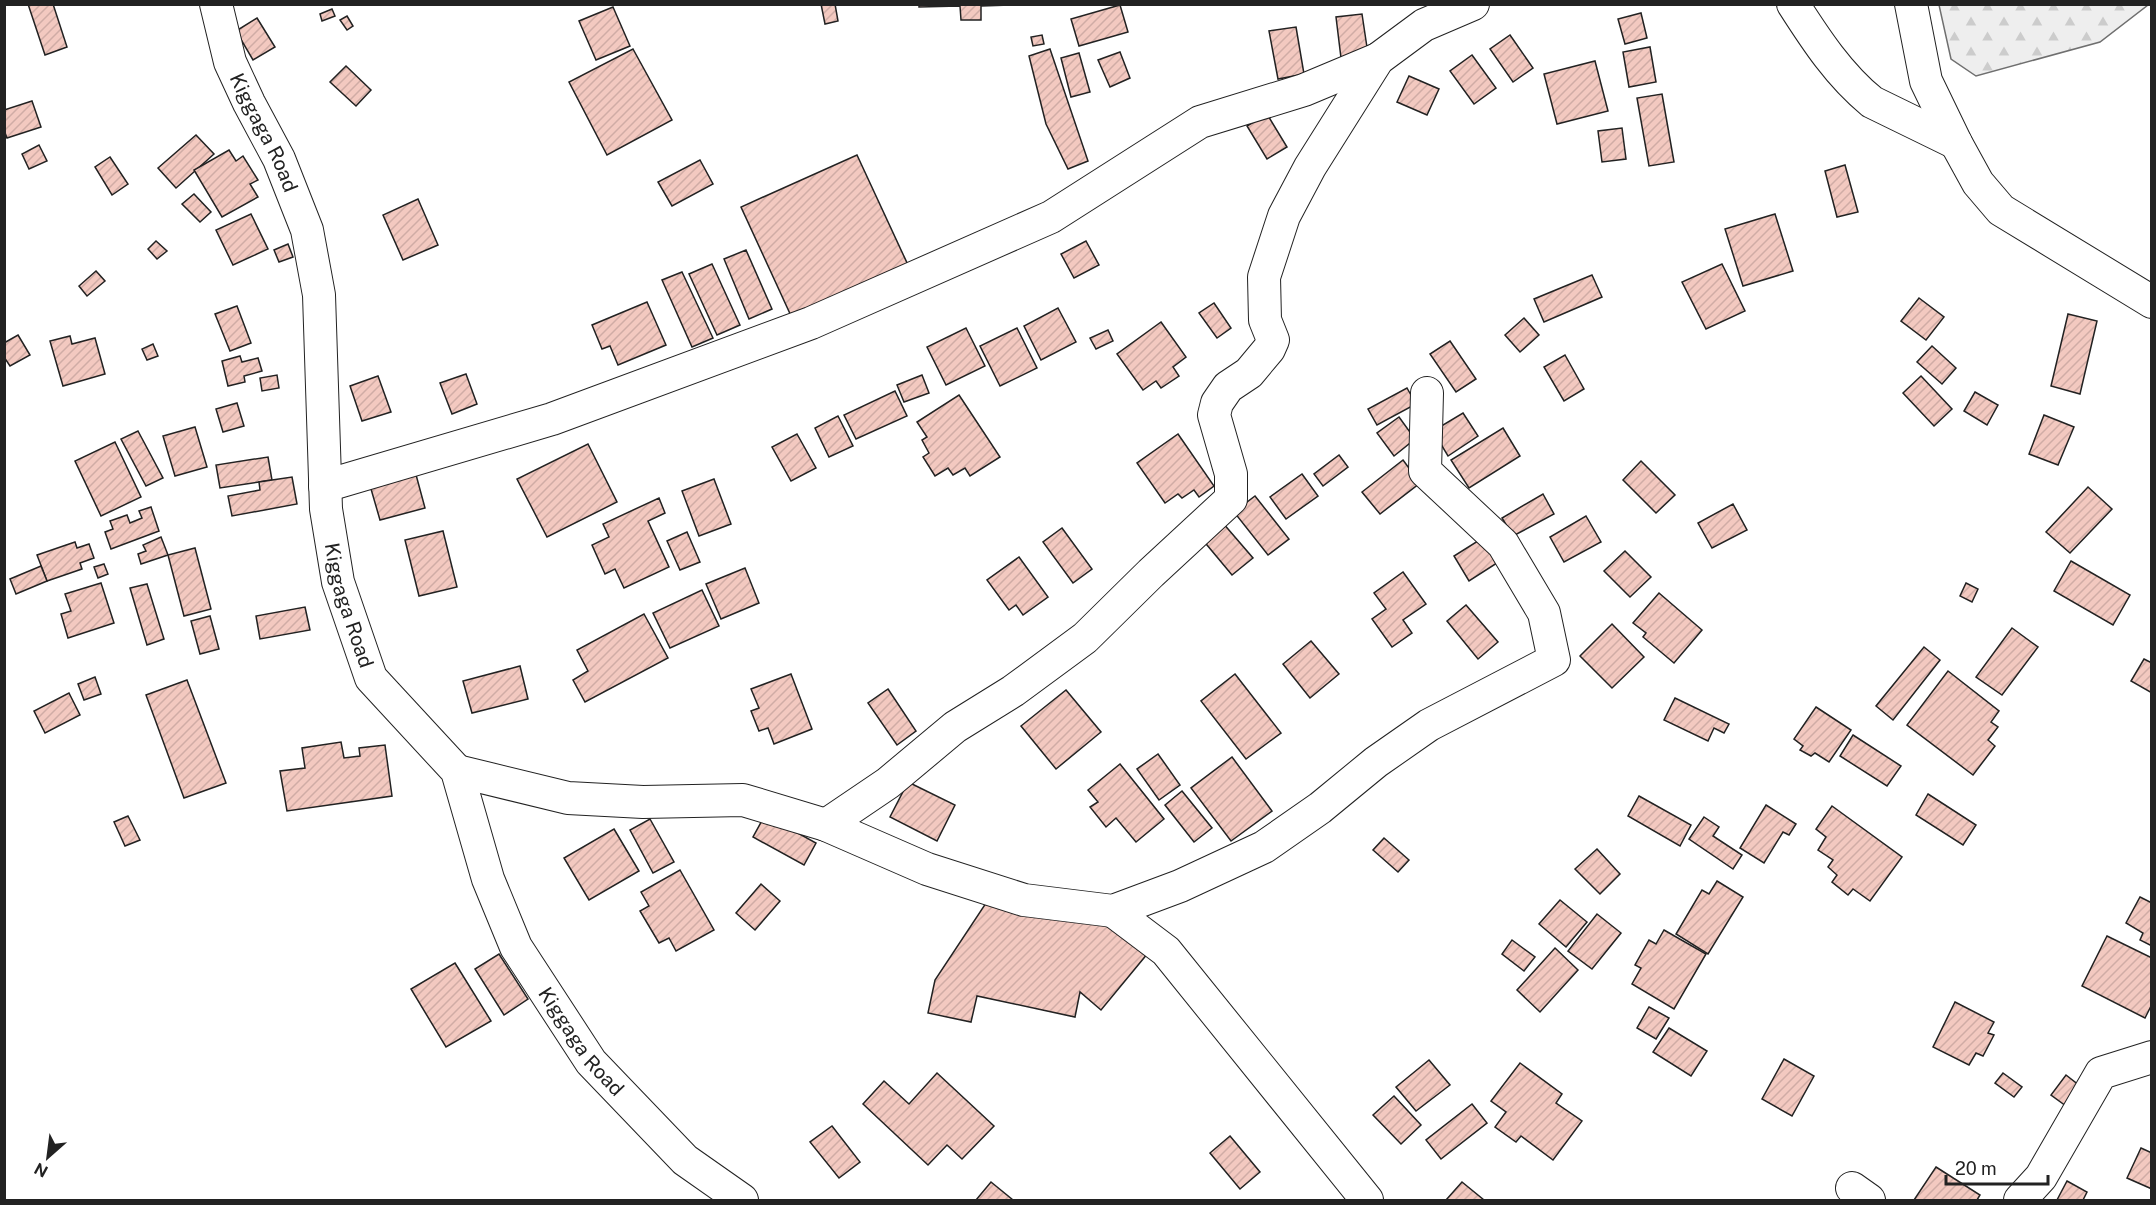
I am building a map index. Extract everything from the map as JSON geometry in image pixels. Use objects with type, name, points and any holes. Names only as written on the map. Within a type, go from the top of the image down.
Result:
[{"type":"street","name":"Kiggaga Road","points":[[216,4],[230,62],[279,159],[307,230],[319,295],[326,509],[338,582],[371,678],[457,771],[488,879],[516,947],[591,1062],[685,1160],[742,1200]]},
{"type":"street","points":[[325,486],[552,419],[811,323],[1051,217],[1200,122],[1304,90],[1378,59],[1424,25],[1473,4]]},
{"type":"street","points":[[1793,4],[1817,42],[1861,93],[1872,102],[1956,143]]},
{"type":"street","points":[[1911,4],[1926,81],[1978,183],[2001,210],[2151,302]]},
{"type":"street","points":[[826,825],[888,783],[955,727],[1013,691],[1085,638],[1231,499],[1231,474],[1214,415],[1217,403],[1228,387],[1249,373],[1269,349],[1273,340],[1265,320],[1264,277],[1284,216],[1310,167],[1378,59]]},
{"type":"street","points":[[457,771],[568,798],[643,802],[743,800],[826,825],[927,868],[1024,900],[1113,911],[1180,886],[1264,847],[1320,808],[1376,762],[1429,725],[1554,660],[1545,613],[1503,544],[1425,471],[1427,393]]},
{"type":"street","points":[[1113,911],[1166,951],[1367,1200]]},
{"type":"street","points":[[2020,1200],[2041,1177],[2101,1072],[2151,1057]]},
{"type":"green space","points":[[1939,4],[2148,5],[2100,42],[1976,76],[1951,59]]},
{"type":"building","points":[[28,4],[53,4],[67,47],[45,55]]},
{"type":"building","points":[[821,4],[835,4],[838,21],[825,24]]},
{"type":"building","points":[[919,4],[1010,5],[981,6],[981,20],[961,20],[960,6],[919,7]]},
{"type":"building","points":[[1120,5],[1128,32],[1079,46],[1071,19]]},
{"type":"building","points":[[613,7],[630,46],[596,60],[579,21]]},
{"type":"building","points":[[332,9],[335,16],[322,21],[320,14]]},
{"type":"building","points":[[1641,13],[1647,38],[1625,44],[1618,19]]},
{"type":"building","points":[[1362,14],[1368,54],[1341,58],[1336,17]]},
{"type":"building","points":[[347,16],[353,26],[347,30],[340,20]]},
{"type":"building","points":[[257,18],[275,47],[253,60],[236,31]]},
{"type":"building","points":[[1296,27],[1304,74],[1278,79],[1269,31]]},
{"type":"building","points":[[1042,35],[1044,44],[1033,46],[1031,37]]},
{"type":"building","points":[[1510,35],[1533,68],[1513,82],[1490,49]]},
{"type":"building","points":[[1650,47],[1656,82],[1629,87],[1623,52]]},
{"type":"building","points":[[633,49],[672,120],[607,155],[569,82]]},
{"type":"building","points":[[1050,49],[1088,161],[1068,169],[1046,124],[1029,56]]},
{"type":"building","points":[[1120,52],[1130,78],[1110,87],[1098,60]]},
{"type":"building","points":[[1079,53],[1090,92],[1071,97],[1061,58]]},
{"type":"building","points":[[1472,55],[1496,88],[1474,104],[1450,71]]},
{"type":"building","points":[[1595,61],[1608,111],[1557,124],[1544,74]]},
{"type":"building","points":[[346,66],[371,90],[356,106],[330,82]]},
{"type":"building","points":[[1409,76],[1439,89],[1427,115],[1397,102]]},
{"type":"building","points":[[1662,94],[1674,162],[1649,166],[1637,98]]},
{"type":"building","points":[[32,101],[41,127],[7,138],[4,130],[4,110]]},
{"type":"building","points":[[1267,114],[1287,147],[1267,159],[1247,126]]},
{"type":"building","points":[[1622,128],[1626,159],[1602,162],[1598,131]]},
{"type":"building","points":[[196,135],[214,154],[176,188],[158,168]]},
{"type":"building","points":[[39,145],[47,161],[29,169],[22,154]]},
{"type":"building","points":[[229,150],[236,161],[243,156],[258,180],[250,184],[258,197],[222,217],[194,170]]},
{"type":"building","points":[[857,155],[908,265],[792,318],[741,207]]},
{"type":"building","points":[[110,157],[128,184],[112,195],[95,167]]},
{"type":"building","points":[[700,160],[713,184],[672,206],[658,182]]},
{"type":"building","points":[[1845,165],[1858,212],[1837,217],[1825,171]]},
{"type":"building","points":[[194,194],[211,212],[200,222],[182,204]]},
{"type":"building","points":[[418,199],[438,245],[403,260],[383,215]]},
{"type":"building","points":[[251,214],[268,249],[233,265],[216,230]]},
{"type":"building","points":[[1775,214],[1793,271],[1743,286],[1725,229]]},
{"type":"building","points":[[156,241],[167,251],[157,259],[148,249]]},
{"type":"building","points":[[1086,241],[1099,265],[1074,278],[1061,254]]},
{"type":"building","points":[[288,244],[293,257],[279,262],[274,250]]},
{"type":"building","points":[[746,250],[772,309],[749,319],[724,259]]},
{"type":"building","points":[[712,264],[740,325],[717,335],[689,274]]},
{"type":"building","points":[[1722,264],[1745,311],[1706,329],[1682,282]]},
{"type":"building","points":[[96,271],[105,281],[87,296],[79,286]]},
{"type":"building","points":[[682,272],[713,338],[692,347],[662,280]]},
{"type":"building","points":[[1592,275],[1602,297],[1544,322],[1534,299]]},
{"type":"building","points":[[1919,298],[1944,317],[1926,340],[1901,321]]},
{"type":"building","points":[[647,302],[666,345],[618,365],[610,346],[602,349],[592,325]]},
{"type":"building","points":[[1214,303],[1231,328],[1217,338],[1199,313]]},
{"type":"building","points":[[237,306],[251,343],[230,351],[215,314]]},
{"type":"building","points":[[1058,308],[1076,342],[1041,360],[1024,326]]},
{"type":"building","points":[[2068,314],[2097,321],[2080,394],[2051,386]]},
{"type":"building","points":[[1524,318],[1539,335],[1520,352],[1505,335]]},
{"type":"building","points":[[1161,322],[1186,357],[1173,367],[1179,376],[1161,388],[1156,381],[1143,390],[1117,354]]},
{"type":"building","points":[[966,328],[985,366],[946,385],[927,347]]},
{"type":"building","points":[[1017,328],[1037,368],[1000,386],[980,346]]},
{"type":"building","points":[[1108,330],[1113,341],[1096,349],[1090,338]]},
{"type":"building","points":[[18,335],[30,355],[10,366],[4,357],[4,343]]},
{"type":"building","points":[[70,336],[72,344],[95,338],[105,374],[63,386],[50,341]]},
{"type":"building","points":[[1450,341],[1476,379],[1456,392],[1430,354]]},
{"type":"building","points":[[153,344],[158,356],[147,360],[142,349]]},
{"type":"building","points":[[1932,346],[1956,368],[1942,384],[1917,362]]},
{"type":"building","points":[[1565,355],[1584,389],[1564,401],[1544,367]]},
{"type":"building","points":[[240,356],[242,362],[258,358],[262,371],[244,376],[245,382],[228,386],[222,361]]},
{"type":"building","points":[[466,374],[477,404],[452,414],[440,383]]},
{"type":"building","points":[[277,375],[279,388],[262,391],[260,378]]},
{"type":"building","points":[[922,375],[929,393],[904,402],[897,385]]},
{"type":"building","points":[[378,376],[391,412],[362,421],[350,386]]},
{"type":"building","points":[[1921,376],[1952,409],[1934,426],[1903,393]]},
{"type":"building","points":[[1407,388],[1416,404],[1377,425],[1368,409]]},
{"type":"building","points":[[895,391],[907,416],[856,439],[844,415]]},
{"type":"building","points":[[1975,392],[1998,405],[1987,425],[1964,411]]},
{"type":"building","points":[[959,395],[1000,457],[970,476],[965,468],[953,475],[948,468],[935,476],[923,457],[929,453],[922,440],[927,437],[917,422]]},
{"type":"building","points":[[237,403],[244,426],[223,432],[216,409]]},
{"type":"building","points":[[1463,413],[1478,436],[1448,456],[1433,431]]},
{"type":"building","points":[[2044,415],[2074,427],[2058,465],[2029,454]]},
{"type":"building","points":[[838,416],[853,446],[829,457],[815,428]]},
{"type":"building","points":[[1399,417],[1415,439],[1394,456],[1377,433]]},
{"type":"building","points":[[195,427],[207,467],[175,476],[163,436]]},
{"type":"building","points":[[1503,428],[1520,456],[1469,488],[1451,460]]},
{"type":"building","points":[[138,431],[163,478],[146,486],[121,439]]},
{"type":"building","points":[[797,434],[816,468],[791,481],[772,447]]},
{"type":"building","points":[[1178,434],[1214,486],[1199,497],[1194,490],[1182,498],[1178,494],[1165,503],[1137,463]]},
{"type":"building","points":[[115,442],[141,497],[101,516],[75,461]]},
{"type":"building","points":[[588,444],[617,502],[547,537],[517,479]]},
{"type":"building","points":[[1339,455],[1348,467],[1323,486],[1314,474]]},
{"type":"building","points":[[268,457],[272,480],[220,488],[216,465]]},
{"type":"building","points":[[1403,460],[1420,483],[1380,514],[1362,492]]},
{"type":"building","points":[[1641,461],[1675,495],[1656,513],[1623,480]]},
{"type":"building","points":[[415,471],[425,508],[380,520],[369,482]]},
{"type":"building","points":[[1302,474],[1318,496],[1286,519],[1270,497]]},
{"type":"building","points":[[292,477],[297,504],[232,516],[228,496],[260,490],[259,482]]},
{"type":"building","points":[[714,479],[731,524],[699,536],[682,491]]},
{"type":"building","points":[[2088,487],[2112,509],[2070,553],[2046,532]]},
{"type":"building","points":[[1543,494],[1554,514],[1513,536],[1502,518]]},
{"type":"building","points":[[1255,496],[1289,539],[1268,555],[1234,512]]},
{"type":"building","points":[[659,498],[665,513],[648,521],[669,567],[624,588],[615,569],[605,574],[592,545],[609,537],[603,524]]},
{"type":"building","points":[[1733,504],[1747,530],[1712,548],[1698,523]]},
{"type":"building","points":[[151,507],[159,531],[111,549],[105,532],[113,529],[110,521],[127,515],[130,523],[142,518],[139,511]]},
{"type":"building","points":[[1586,516],[1601,542],[1564,562],[1550,537]]},
{"type":"building","points":[[1222,522],[1253,558],[1232,575],[1202,539]]},
{"type":"building","points":[[1062,528],[1092,569],[1073,583],[1043,542]]},
{"type":"building","points":[[443,531],[457,587],[419,596],[405,540]]},
{"type":"building","points":[[687,532],[700,562],[680,570],[667,541]]},
{"type":"building","points":[[161,537],[168,555],[141,564],[138,554],[146,551],[143,545]]},
{"type":"building","points":[[1481,539],[1497,563],[1469,581],[1454,556]]},
{"type":"building","points":[[75,542],[77,548],[89,544],[94,558],[80,563],[82,569],[47,581],[37,555]]},
{"type":"building","points":[[195,548],[211,609],[184,616],[168,555]]},
{"type":"building","points":[[1625,551],[1651,577],[1630,597],[1604,571]]},
{"type":"building","points":[[1019,557],[1048,597],[1023,615],[1016,605],[1009,610],[987,580]]},
{"type":"building","points":[[2071,561],[2130,595],[2113,625],[2054,591]]},
{"type":"building","points":[[104,564],[108,574],[98,578],[94,567]]},
{"type":"building","points":[[41,566],[47,581],[16,594],[10,579]]},
{"type":"building","points":[[745,568],[759,603],[721,619],[706,584]]},
{"type":"building","points":[[1403,572],[1426,604],[1403,620],[1412,633],[1392,647],[1372,619],[1386,609],[1374,593]]},
{"type":"building","points":[[101,583],[114,623],[68,638],[61,614],[71,611],[65,594]]},
{"type":"building","points":[[1966,583],[1978,589],[1972,602],[1960,596]]},
{"type":"building","points":[[147,584],[164,639],[147,645],[130,588]]},
{"type":"building","points":[[702,590],[719,626],[670,648],[653,613]]},
{"type":"building","points":[[1659,593],[1702,630],[1674,663],[1643,637],[1646,633],[1633,623]]},
{"type":"building","points":[[1466,605],[1498,642],[1478,659],[1447,621]]},
{"type":"building","points":[[305,607],[310,630],[260,639],[256,616]]},
{"type":"building","points":[[644,614],[668,658],[585,702],[573,680],[588,671],[577,650]]},
{"type":"building","points":[[210,616],[219,649],[200,654],[191,621]]},
{"type":"building","points":[[1612,624],[1644,657],[1612,688],[1580,656]]},
{"type":"building","points":[[2012,628],[2038,647],[2002,695],[1976,677]]},
{"type":"building","points":[[1311,641],[1339,674],[1310,698],[1283,664]]},
{"type":"building","points":[[1924,647],[1940,660],[1893,720],[1876,706]]},
{"type":"building","points":[[2144,659],[2152,663],[2152,693],[2131,681]]},
{"type":"building","points":[[520,666],[528,699],[472,713],[463,681]]},
{"type":"building","points":[[1948,671],[1999,711],[1991,722],[1998,727],[1988,740],[1995,746],[1973,775],[1907,725]]},
{"type":"building","points":[[791,674],[812,729],[774,744],[768,728],[759,731],[751,711],[759,708],[751,689]]},
{"type":"building","points":[[1235,674],[1281,733],[1246,759],[1201,701]]},
{"type":"building","points":[[95,677],[101,694],[84,700],[78,684]]},
{"type":"building","points":[[187,680],[226,783],[184,798],[146,695]]},
{"type":"building","points":[[888,689],[916,731],[897,745],[868,703]]},
{"type":"building","points":[[1066,690],[1101,732],[1056,769],[1021,726]]},
{"type":"building","points":[[69,693],[80,715],[45,733],[34,711]]},
{"type":"building","points":[[1675,698],[1729,724],[1724,733],[1714,728],[1708,741],[1664,720]]},
{"type":"building","points":[[1816,707],[1851,730],[1829,762],[1815,753],[1811,756],[1800,750],[1803,746],[1794,739]]},
{"type":"building","points":[[1853,735],[1901,766],[1887,786],[1840,756]]},
{"type":"building","points":[[341,742],[344,758],[360,756],[359,748],[385,745],[392,796],[287,811],[280,771],[305,768],[302,748]]},
{"type":"building","points":[[1158,754],[1180,785],[1159,800],[1137,769]]},
{"type":"building","points":[[1232,757],[1272,811],[1231,841],[1191,788]]},
{"type":"building","points":[[1120,764],[1164,819],[1136,842],[1116,818],[1106,827],[1090,807],[1098,802],[1088,790]]},
{"type":"building","points":[[908,782],[955,805],[937,841],[890,817]]},
{"type":"building","points":[[1182,791],[1212,828],[1194,842],[1165,805]]},
{"type":"building","points":[[1928,794],[1976,825],[1963,845],[1916,815]]},
{"type":"building","points":[[1639,796],[1691,825],[1680,846],[1628,816]]},
{"type":"building","points":[[1766,805],[1796,824],[1789,835],[1783,832],[1764,863],[1740,848]]},
{"type":"building","points":[[1832,806],[1902,857],[1870,901],[1853,889],[1848,895],[1832,882],[1837,875],[1828,867],[1833,860],[1818,850],[1826,837],[1816,829]]},
{"type":"building","points":[[765,815],[816,843],[804,865],[753,837]]},
{"type":"building","points":[[128,816],[140,840],[125,846],[114,822]]},
{"type":"building","points":[[1704,817],[1719,827],[1713,836],[1742,855],[1733,869],[1689,839]]},
{"type":"building","points":[[650,819],[674,862],[653,873],[630,830]]},
{"type":"building","points":[[614,829],[639,871],[589,900],[564,858]]},
{"type":"building","points":[[1384,838],[1409,860],[1398,872],[1373,850]]},
{"type":"building","points":[[1597,849],[1620,874],[1600,894],[1575,869]]},
{"type":"building","points":[[680,870],[714,930],[676,951],[669,938],[659,943],[640,911],[649,906],[641,892]]},
{"type":"building","points":[[1717,881],[1743,897],[1708,954],[1676,934],[1702,890],[1709,894]]},
{"type":"building","points":[[761,884],[780,901],[755,930],[736,913]]},
{"type":"building","points":[[2140,897],[2152,903],[2152,946],[2140,940],[2143,933],[2126,923]]},
{"type":"building","points":[[1560,900],[1587,922],[1566,947],[1539,924]]},
{"type":"building","points":[[986,903],[1118,928],[1148,953],[1101,1010],[1080,992],[1075,1017],[977,996],[971,1022],[928,1013],[935,980]]},
{"type":"building","points":[[1597,914],[1621,933],[1592,969],[1568,951]]},
{"type":"building","points":[[1664,930],[1706,954],[1674,1009],[1632,984],[1641,968],[1635,965],[1649,940],[1656,944]]},
{"type":"building","points":[[2107,936],[2152,958],[2152,1004],[2145,1018],[2082,986]]},
{"type":"building","points":[[1512,940],[1535,957],[1524,971],[1502,954]]},
{"type":"building","points":[[1555,948],[1578,970],[1540,1012],[1517,990]]},
{"type":"building","points":[[499,954],[528,999],[504,1015],[475,969]]},
{"type":"building","points":[[455,963],[491,1021],[446,1047],[411,989]]},
{"type":"building","points":[[1955,1002],[1994,1022],[1988,1033],[1994,1035],[1983,1056],[1976,1053],[1969,1065],[1933,1047]]},
{"type":"building","points":[[1649,1007],[1669,1018],[1656,1039],[1637,1028]]},
{"type":"building","points":[[1669,1028],[1707,1051],[1691,1076],[1653,1052]]},
{"type":"building","points":[[1784,1059],[1814,1076],[1792,1116],[1762,1099]]},
{"type":"building","points":[[1429,1060],[1450,1085],[1416,1111],[1396,1087]]},
{"type":"building","points":[[1520,1063],[1562,1094],[1556,1103],[1582,1121],[1553,1160],[1521,1136],[1516,1142],[1495,1127],[1506,1112],[1491,1101]]},
{"type":"building","points":[[937,1073],[994,1126],[962,1159],[947,1145],[928,1165],[863,1104],[884,1081],[909,1104]]},
{"type":"building","points":[[2003,1073],[2022,1087],[2014,1097],[1995,1083]]},
{"type":"building","points":[[2066,1075],[2080,1086],[2066,1106],[2051,1095]]},
{"type":"building","points":[[1394,1096],[1421,1125],[1401,1144],[1373,1115]]},
{"type":"building","points":[[1472,1104],[1487,1123],[1441,1159],[1426,1140]]},
{"type":"building","points":[[832,1126],[860,1162],[839,1178],[810,1142]]},
{"type":"building","points":[[1230,1136],[1260,1172],[1240,1189],[1210,1153]]},
{"type":"building","points":[[2141,1148],[2152,1153],[2152,1189],[2127,1178]]},
{"type":"building","points":[[1936,1167],[1980,1195],[1977,1200],[1914,1200]]},
{"type":"building","points":[[2067,1181],[2087,1192],[2083,1200],[2057,1200]]},
{"type":"building","points":[[991,1182],[1013,1200],[976,1200]]},
{"type":"building","points":[[1462,1182],[1484,1200],[1446,1200]]}]
